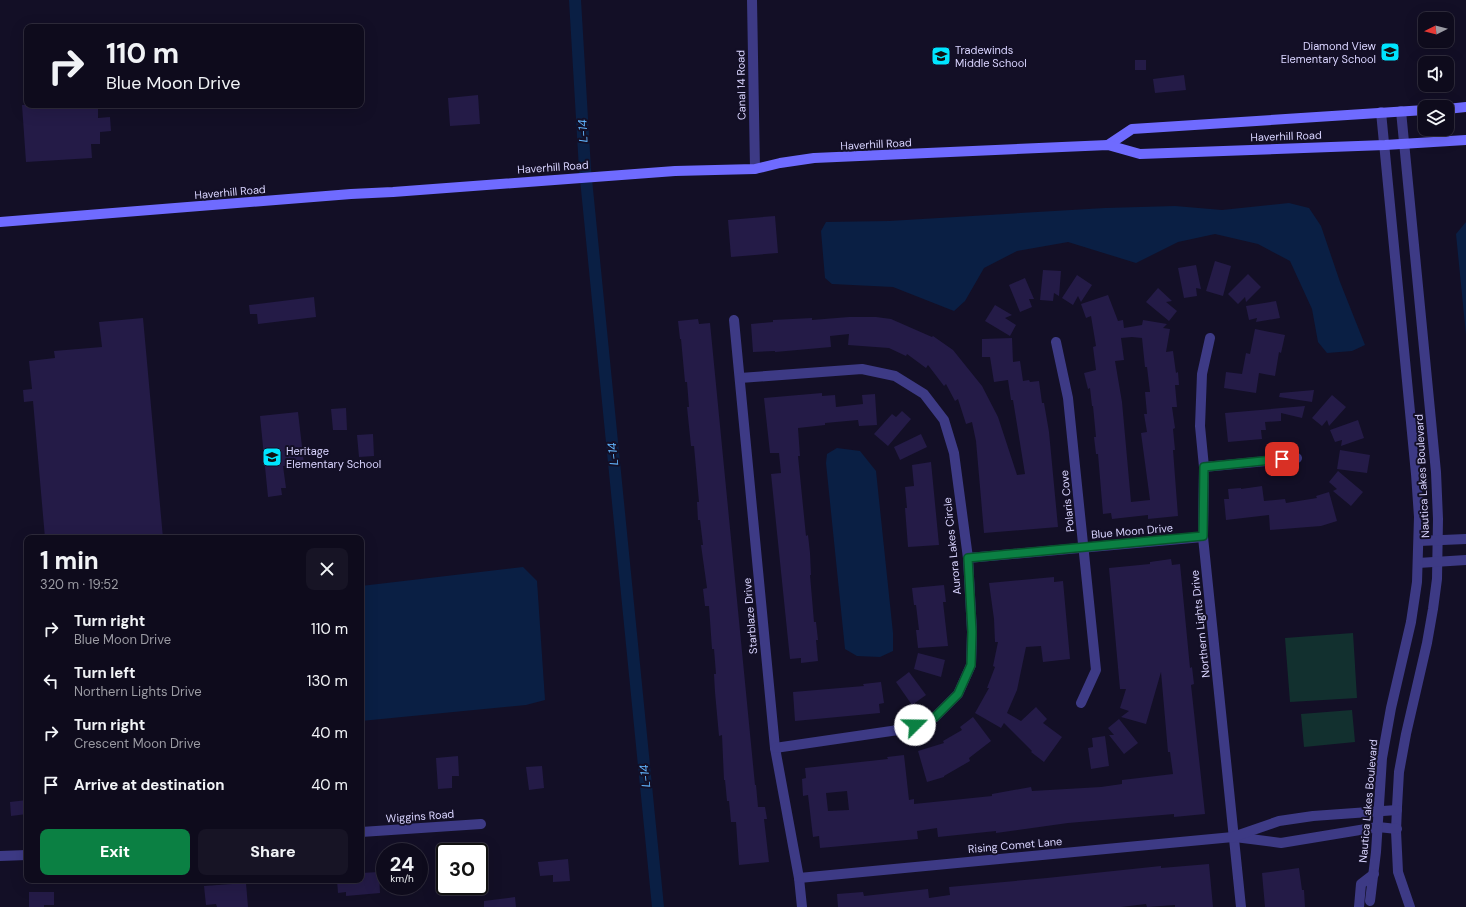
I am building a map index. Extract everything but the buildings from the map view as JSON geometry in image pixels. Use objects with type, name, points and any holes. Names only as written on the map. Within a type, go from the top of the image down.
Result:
[{"type":"street","name":"Canal 14 Road","points":[[752,0],[755,168]]},
{"type":"street","points":[[1454,108],[1466,107]]},
{"type":"street","name":"Haverhill Road","points":[[1108,145],[1132,129],[1418,110]]},
{"type":"street","name":"Nautica Lakes Boulevard","points":[[1401,111],[1436,472],[1438,519],[1437,562],[1433,609],[1406,734],[1400,772],[1397,810],[1398,872],[1410,907]]},
{"type":"street","name":"Nautica Lakes Boulevard","points":[[1370,901],[1378,827],[1382,758],[1391,708],[1411,622],[1417,582],[1420,517],[1381,112]]},
{"type":"street","name":"Haverhill Road","points":[[0,222],[617,174],[755,168],[814,158],[1108,145],[1140,154],[1466,140]]},
{"type":"street","name":"Starblaze Drive","points":[[734,320],[775,748],[799,878],[802,907]]},
{"type":"street","name":"Northern Lights Drive","points":[[1210,338],[1201,381],[1200,426],[1204,467],[1203,536],[1241,907]]},
{"type":"street","name":"Polaris Cove","points":[[1056,342],[1068,398],[1096,670],[1081,703]]},
{"type":"street","name":"Aurora Lakes Circle","points":[[740,378],[862,369],[895,376],[924,394],[944,420],[954,452],[968,558],[972,632],[971,665],[958,694],[935,717],[905,729],[775,748]]},
{"type":"street","points":[[1204,467],[1297,458]]},
{"type":"street","name":"Blue Moon Drive","points":[[968,558],[1203,536]]},
{"type":"street","points":[[1419,541],[1466,539]]},
{"type":"street","points":[[1418,563],[1466,560]]},
{"type":"street","name":"Rising Comet Lane","points":[[1233,837],[1279,821],[1313,816],[1379,810],[1397,810]]},
{"type":"street","name":"Wiggins Road","points":[[364,832],[481,824]]},
{"type":"street","name":"Rising Comet Lane","points":[[799,878],[1233,837],[1281,844],[1378,827],[1397,829]]},
{"type":"street","points":[[0,856],[24,855]]},
{"type":"street","name":"Nautica Lakes Boulevard","points":[[1359,907],[1361,884],[1374,874]]},
{"type":"green space","points":[[1353,633],[1357,698],[1290,702],[1285,638]]},
{"type":"green space","points":[[1352,710],[1355,742],[1304,747],[1301,714]]},
{"type":"water","points":[[1289,203],[1309,208],[1321,226],[1340,282],[1365,345],[1352,351],[1327,353],[1318,342],[1312,309],[1290,261],[1258,244],[1215,234],[1178,242],[1136,263],[1068,242],[1017,251],[984,268],[965,301],[954,311],[893,287],[832,284],[825,278],[821,231],[826,222],[889,221],[1105,208],[1175,206],[1222,210]]},
{"type":"water","points":[[1466,222],[1466,335],[1456,234]]},
{"type":"water","points":[[837,448],[860,451],[876,471],[893,633],[893,651],[880,657],[857,656],[845,649],[826,463],[827,454]]},
{"type":"water","points":[[523,567],[537,581],[545,700],[526,705],[364,721],[364,586]]},
{"type":"waterway","name":"L-14","points":[[575,0],[585,169],[658,907]]},
{"type":"place","name":"Diamond View Elementary School","points":[[1390,52]]},
{"type":"place","name":"Tradewinds Middle School","points":[[941,56]]},
{"type":"place","name":"Heritage Elementary School","points":[[272,457]]},
{"type":"route","points":[[915,725],[935,717],[958,694],[971,665],[972,632],[968,558],[1203,536],[1204,467],[1282,459]]}]
